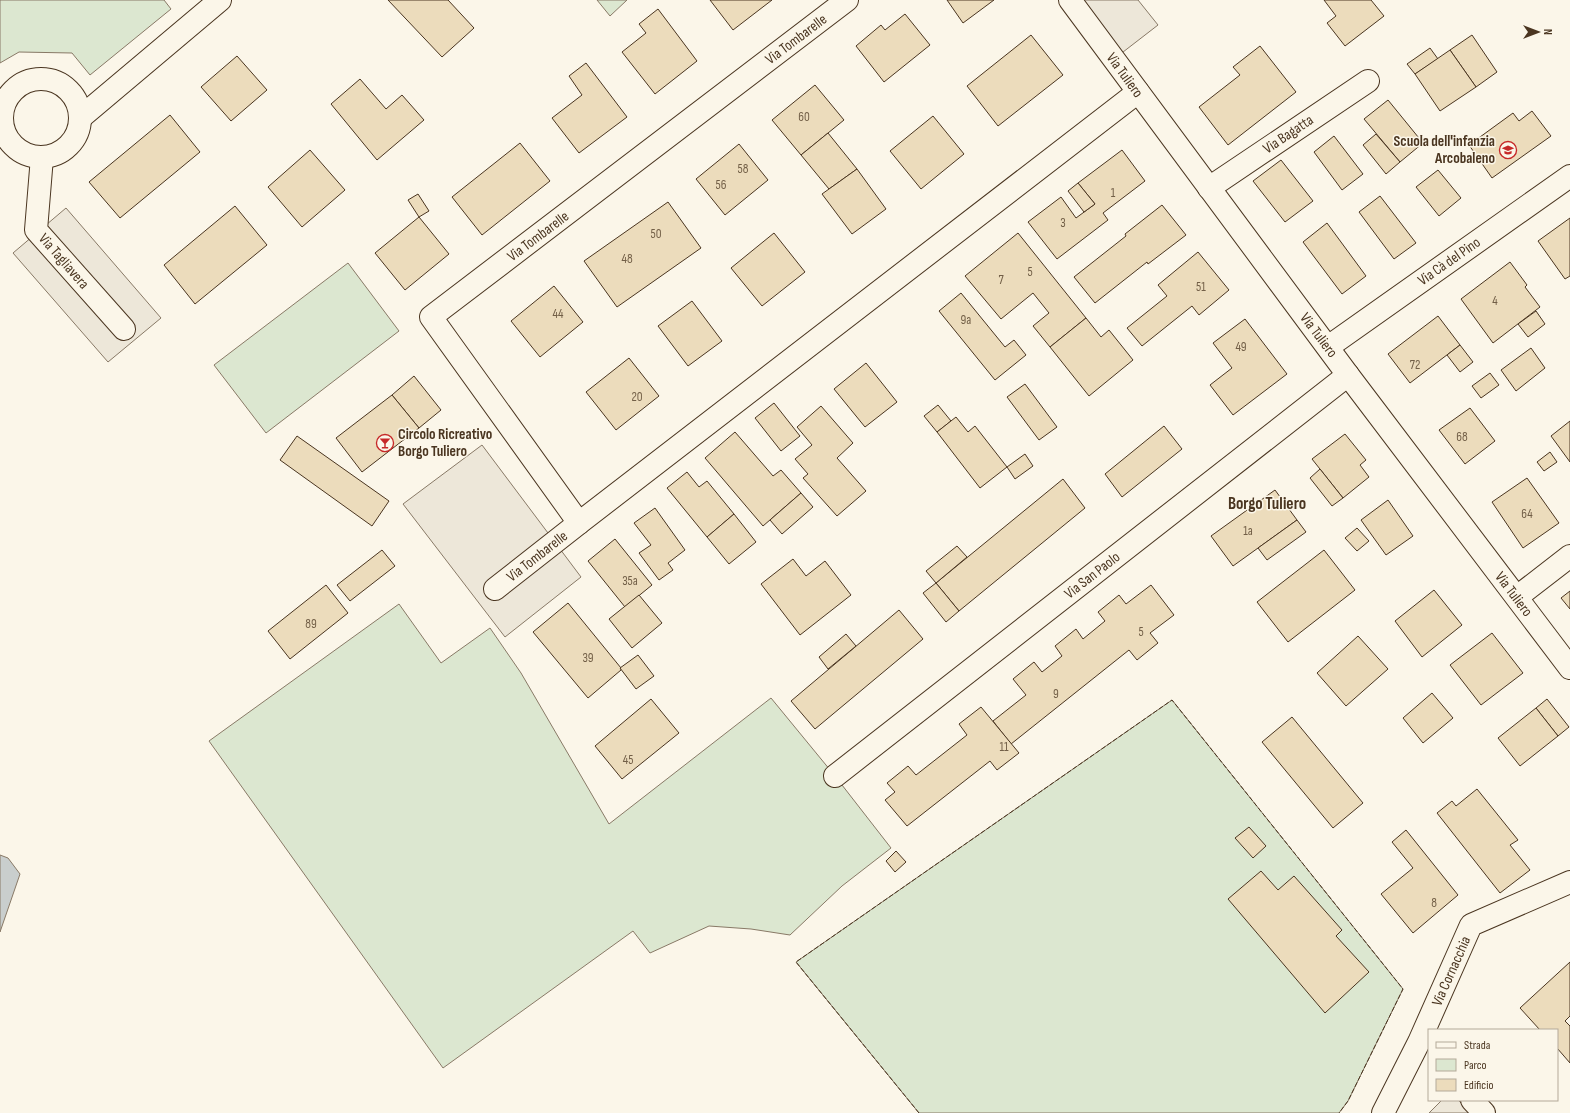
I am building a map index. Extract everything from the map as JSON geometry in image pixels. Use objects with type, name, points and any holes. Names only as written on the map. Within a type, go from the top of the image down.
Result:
[{"type":"street","points":[[80,118],[220,0]]},
{"type":"street","name":"Via Tombarelle","points":[[579,523],[431,317],[848,0]]},
{"type":"street","name":"Via Tuliero","points":[[1070,0],[1348,375],[1570,668]]},
{"type":"street","points":[[37,79],[55,81],[63,85],[73,95],[78,105],[80,118],[78,132],[67,148],[55,155],[42,157],[32,156],[20,150],[12,143],[2,122],[3,108],[9,96],[24,83],[37,79]]},
{"type":"street","name":"Via Bagatta","points":[[1209,188],[1368,81]]},
{"type":"street","name":"Via Tombarelle","points":[[495,589],[1138,92]]},
{"type":"street","name":"Via Tagliavera","points":[[42,157],[36,230],[124,329]]},
{"type":"street","name":"Via Cà del Pino","points":[[1328,347],[1570,176]]},
{"type":"street","name":"Via San Paolo","points":[[835,776],[1348,375]]},
{"type":"street","points":[[1517,598],[1570,556]]},
{"type":"street","name":"Via Cornacchia","points":[[1431,1029],[1471,925],[1570,882]]},
{"type":"street","name":"Via Cornacchia","points":[[1383,1113],[1424,1048],[1428,1038]]},
{"type":"street","points":[[1473,1101],[1484,1113]]},
{"type":"green space","points":[[0,0],[164,0],[171,9],[90,75],[72,53],[19,52],[0,63]]},
{"type":"green space","points":[[597,0],[627,0],[610,16]]},
{"type":"green space","points":[[348,263],[399,331],[266,433],[214,365]]},
{"type":"green space","points":[[399,604],[441,663],[490,628],[521,673],[609,824],[771,698],[835,776],[891,848],[842,886],[790,935],[751,929],[709,926],[650,953],[633,931],[443,1068],[209,741]]},
{"type":"green space","points":[[1172,700],[1403,989],[1348,1101],[1339,1113],[919,1113],[796,962]]},
{"type":"shaded area","points":[[1070,0],[1138,0],[1158,25],[1114,59]]},
{"type":"shaded area","points":[[66,208],[161,318],[108,362],[13,253]]},
{"type":"shaded area","points":[[482,445],[581,577],[505,637],[403,504]]},
{"type":"shaded area","points":[[0,855],[8,858],[20,874],[0,932]]},
{"type":"shaded area","points":[[1441,1101],[1459,1101],[1471,1113],[1429,1113]]},
{"type":"building","points":[[388,0],[448,0],[474,28],[442,57]]},
{"type":"building","points":[[710,0],[772,0],[733,30]]},
{"type":"building","points":[[947,0],[994,0],[963,23]]},
{"type":"building","points":[[1324,0],[1371,0],[1384,16],[1345,46],[1327,23],[1336,16]]},
{"type":"building","points":[[658,9],[697,61],[655,94],[622,52],[646,33],[639,24]]},
{"type":"building","points":[[905,14],[930,45],[884,82],[856,46],[881,25],[885,30]]},
{"type":"building","points":[[1031,35],[1063,75],[998,126],[967,86]]},
{"type":"building","points":[[1472,35],[1497,72],[1476,87],[1450,50]]},
{"type":"building","points":[[1260,46],[1296,92],[1228,145],[1199,107],[1240,75],[1233,67]]},
{"type":"building","points":[[1430,48],[1438,59],[1415,74],[1407,64]]},
{"type":"building","points":[[1450,50],[1476,87],[1440,111],[1415,74]]},
{"type":"building","points":[[237,56],[267,90],[231,121],[201,87]]},
{"type":"building","points":[[586,63],[627,117],[579,153],[552,118],[582,95],[569,76]]},
{"type":"building","points":[[360,79],[386,109],[402,95],[424,120],[377,160],[331,104]]},
{"type":"building","points":[[815,85],[844,120],[801,155],[772,120]]},
{"type":"building","points":[[1388,100],[1423,143],[1400,162],[1364,119]]},
{"type":"building","points":[[1532,111],[1551,136],[1492,178],[1469,145],[1513,113],[1519,121]]},
{"type":"building","points":[[170,115],[200,152],[120,218],[89,182]]},
{"type":"building","points":[[933,116],[964,154],[921,189],[890,151]]},
{"type":"building","points":[[828,133],[857,169],[829,189],[801,155]]},
{"type":"building","points":[[1376,134],[1400,162],[1386,174],[1363,145]]},
{"type":"building","points":[[1334,136],[1363,174],[1342,190],[1314,152]]},
{"type":"building","points":[[520,143],[550,181],[482,235],[452,197]]},
{"type":"building","points":[[739,144],[768,180],[725,215],[696,179]]},
{"type":"building","points":[[310,150],[345,190],[302,227],[268,187]]},
{"type":"building","points":[[1122,150],[1145,181],[1103,213],[1108,220],[1057,259],[1028,222],[1061,197],[1076,218],[1095,204],[1078,183]]},
{"type":"building","points":[[1281,160],[1313,201],[1285,222],[1253,181]]},
{"type":"building","points":[[857,169],[886,209],[852,234],[822,194]]},
{"type":"building","points":[[1438,170],[1461,198],[1439,216],[1416,187]]},
{"type":"building","points":[[1078,183],[1095,204],[1084,212],[1068,191]]},
{"type":"building","points":[[418,194],[429,211],[419,217],[408,200]]},
{"type":"building","points":[[1380,196],[1416,243],[1394,259],[1359,212]]},
{"type":"building","points":[[668,202],[701,248],[617,307],[584,261]]},
{"type":"building","points":[[1162,205],[1186,235],[1148,264],[1147,262],[1095,303],[1074,277]]},
{"type":"building","points":[[235,206],[267,245],[195,304],[164,265]]},
{"type":"building","points":[[419,217],[449,254],[405,290],[375,253]]},
{"type":"building","points":[[1570,218],[1570,276],[1565,279],[1538,241]]},
{"type":"building","points":[[1327,223],[1366,276],[1342,294],[1303,242]]},
{"type":"building","points":[[774,233],[805,272],[762,306],[731,268]]},
{"type":"building","points":[[1018,233],[1086,318],[1050,347],[1033,326],[1049,313],[1033,293],[1001,319],[965,276]]},
{"type":"building","points":[[1198,252],[1229,290],[1199,315],[1192,306],[1142,346],[1127,328],[1167,296],[1158,285]]},
{"type":"building","points":[[1510,262],[1527,285],[1525,287],[1540,307],[1493,343],[1461,299]]},
{"type":"building","points":[[554,286],[583,322],[540,357],[511,321]]},
{"type":"building","points":[[961,293],[1005,347],[1014,340],[1026,355],[995,380],[939,311]]},
{"type":"building","points":[[692,301],[722,341],[688,366],[658,326]]},
{"type":"building","points":[[1536,311],[1545,324],[1528,337],[1518,324]]},
{"type":"building","points":[[1438,316],[1460,345],[1410,383],[1388,354]]},
{"type":"building","points":[[1086,318],[1101,337],[1109,330],[1133,360],[1089,396],[1050,347]]},
{"type":"building","points":[[1245,319],[1287,374],[1233,415],[1210,385],[1232,368],[1213,343]]},
{"type":"building","points":[[1460,345],[1473,362],[1460,372],[1447,355]]},
{"type":"building","points":[[1531,348],[1545,368],[1516,391],[1501,370]]},
{"type":"building","points":[[629,358],[659,396],[616,430],[586,392]]},
{"type":"building","points":[[866,363],[897,402],[865,427],[834,389]]},
{"type":"building","points":[[1490,373],[1499,385],[1481,398],[1472,386]]},
{"type":"building","points":[[414,376],[441,410],[419,428],[392,395]]},
{"type":"building","points":[[1025,384],[1057,427],[1039,440],[1007,397]]},
{"type":"building","points":[[392,395],[419,428],[362,472],[336,438]]},
{"type":"building","points":[[774,403],[800,436],[781,451],[755,418]]},
{"type":"building","points":[[938,405],[951,421],[937,432],[924,416]]},
{"type":"building","points":[[821,406],[853,443],[837,458],[866,491],[837,516],[803,478],[808,474],[795,459],[812,445],[797,427]]},
{"type":"building","points":[[1470,408],[1495,441],[1465,464],[1439,430]]},
{"type":"building","points":[[956,417],[968,432],[975,426],[1007,467],[980,488],[937,432]]},
{"type":"building","points":[[1570,421],[1570,462],[1551,436]]},
{"type":"building","points":[[1164,426],[1182,449],[1122,497],[1105,474]]},
{"type":"building","points":[[735,432],[773,476],[781,470],[801,493],[763,526],[705,458]]},
{"type":"building","points":[[1345,434],[1366,460],[1360,465],[1369,477],[1343,498],[1312,459]]},
{"type":"building","points":[[297,436],[389,501],[372,526],[280,460]]},
{"type":"building","points":[[1550,452],[1557,462],[1544,471],[1537,462]]},
{"type":"building","points":[[1025,454],[1033,466],[1015,479],[1007,467]]},
{"type":"building","points":[[1320,469],[1343,498],[1332,506],[1310,478]]},
{"type":"building","points":[[687,472],[699,487],[707,481],[734,514],[707,537],[667,488]]},
{"type":"building","points":[[1527,478],[1559,523],[1523,548],[1492,502]]},
{"type":"building","points":[[1063,479],[1085,508],[959,611],[936,583]]},
{"type":"building","points":[[1275,490],[1297,520],[1233,566],[1211,536]]},
{"type":"building","points":[[801,493],[813,507],[782,534],[770,520]]},
{"type":"building","points":[[1388,500],[1413,536],[1386,555],[1361,520]]},
{"type":"building","points":[[655,508],[685,550],[668,563],[673,570],[659,580],[639,553],[651,545],[634,523]]},
{"type":"building","points":[[734,514],[756,542],[729,564],[707,537]]},
{"type":"building","points":[[1297,520],[1306,532],[1267,560],[1258,548]]},
{"type":"building","points":[[1357,528],[1369,541],[1357,551],[1345,538]]},
{"type":"building","points":[[615,539],[652,585],[625,607],[588,561]]},
{"type":"building","points":[[957,546],[967,557],[936,583],[926,571]]},
{"type":"building","points":[[382,550],[395,566],[350,601],[337,585]]},
{"type":"building","points":[[1324,550],[1355,590],[1288,642],[1257,602]]},
{"type":"building","points":[[793,559],[806,576],[825,561],[851,595],[800,635],[761,584]]},
{"type":"building","points":[[936,583],[959,611],[946,622],[923,593]]},
{"type":"building","points":[[326,585],[348,613],[290,659],[268,631]]},
{"type":"building","points":[[1151,585],[1174,615],[1150,633],[1158,643],[1137,660],[1129,650],[1011,744],[993,721],[1026,695],[1013,679],[1034,662],[1042,672],[1062,656],[1055,646],[1076,629],[1083,639],[1105,621],[1098,612],[1119,595],[1126,604]]},
{"type":"building","points":[[1434,590],[1462,625],[1422,657],[1395,621]]},
{"type":"building","points":[[1570,591],[1570,609],[1561,598]]},
{"type":"building","points":[[639,595],[662,623],[632,648],[609,619]]},
{"type":"building","points":[[568,603],[621,668],[621,670],[588,698],[533,632]]},
{"type":"building","points":[[899,610],[923,639],[815,729],[791,701]]},
{"type":"building","points":[[1492,633],[1523,673],[1481,705],[1450,665]]},
{"type":"building","points":[[846,634],[856,646],[828,669],[819,657]]},
{"type":"building","points":[[1358,636],[1388,669],[1346,706],[1317,673]]},
{"type":"building","points":[[638,655],[654,676],[636,689],[620,668]]},
{"type":"building","points":[[1432,693],[1453,718],[1423,743],[1403,718]]},
{"type":"building","points":[[651,699],[679,733],[622,779],[595,746]]},
{"type":"building","points":[[1547,699],[1569,727],[1558,736],[1536,708]]},
{"type":"building","points":[[981,707],[1019,753],[997,770],[990,761],[907,826],[885,800],[895,792],[887,783],[908,766],[916,775],[967,735],[959,724]]},
{"type":"building","points":[[1536,708],[1558,736],[1520,766],[1498,738]]},
{"type":"building","points":[[1292,717],[1363,803],[1333,828],[1262,742]]},
{"type":"building","points":[[1477,789],[1518,840],[1510,845],[1530,870],[1500,893],[1437,813],[1452,801],[1456,806]]},
{"type":"building","points":[[1249,827],[1266,846],[1253,858],[1235,838]]},
{"type":"building","points":[[1406,830],[1458,895],[1413,933],[1381,894],[1413,868],[1392,842]]},
{"type":"building","points":[[896,851],[906,862],[895,872],[886,861]]},
{"type":"building","points":[[1261,871],[1278,890],[1294,876],[1342,930],[1336,936],[1369,972],[1325,1013],[1228,899]]},
{"type":"building","points":[[1570,962],[1570,1016],[1565,1021],[1570,1026],[1570,1063],[1558,1049],[1558,1029],[1539,1029],[1520,1008]]},
{"type":"fence","points":[[919,1113],[796,962],[1172,700],[1403,989],[1348,1101],[1339,1113]]},
{"type":"place","name":"Scuola dell'infanzia Arcobaleno","points":[[1508,150]]},
{"type":"place","name":"Circolo Ricreativo Borgo Tuliero","points":[[385,443]]},
{"type":"district","name":"Borgo Tuliero","points":[[1267,503]]}]
